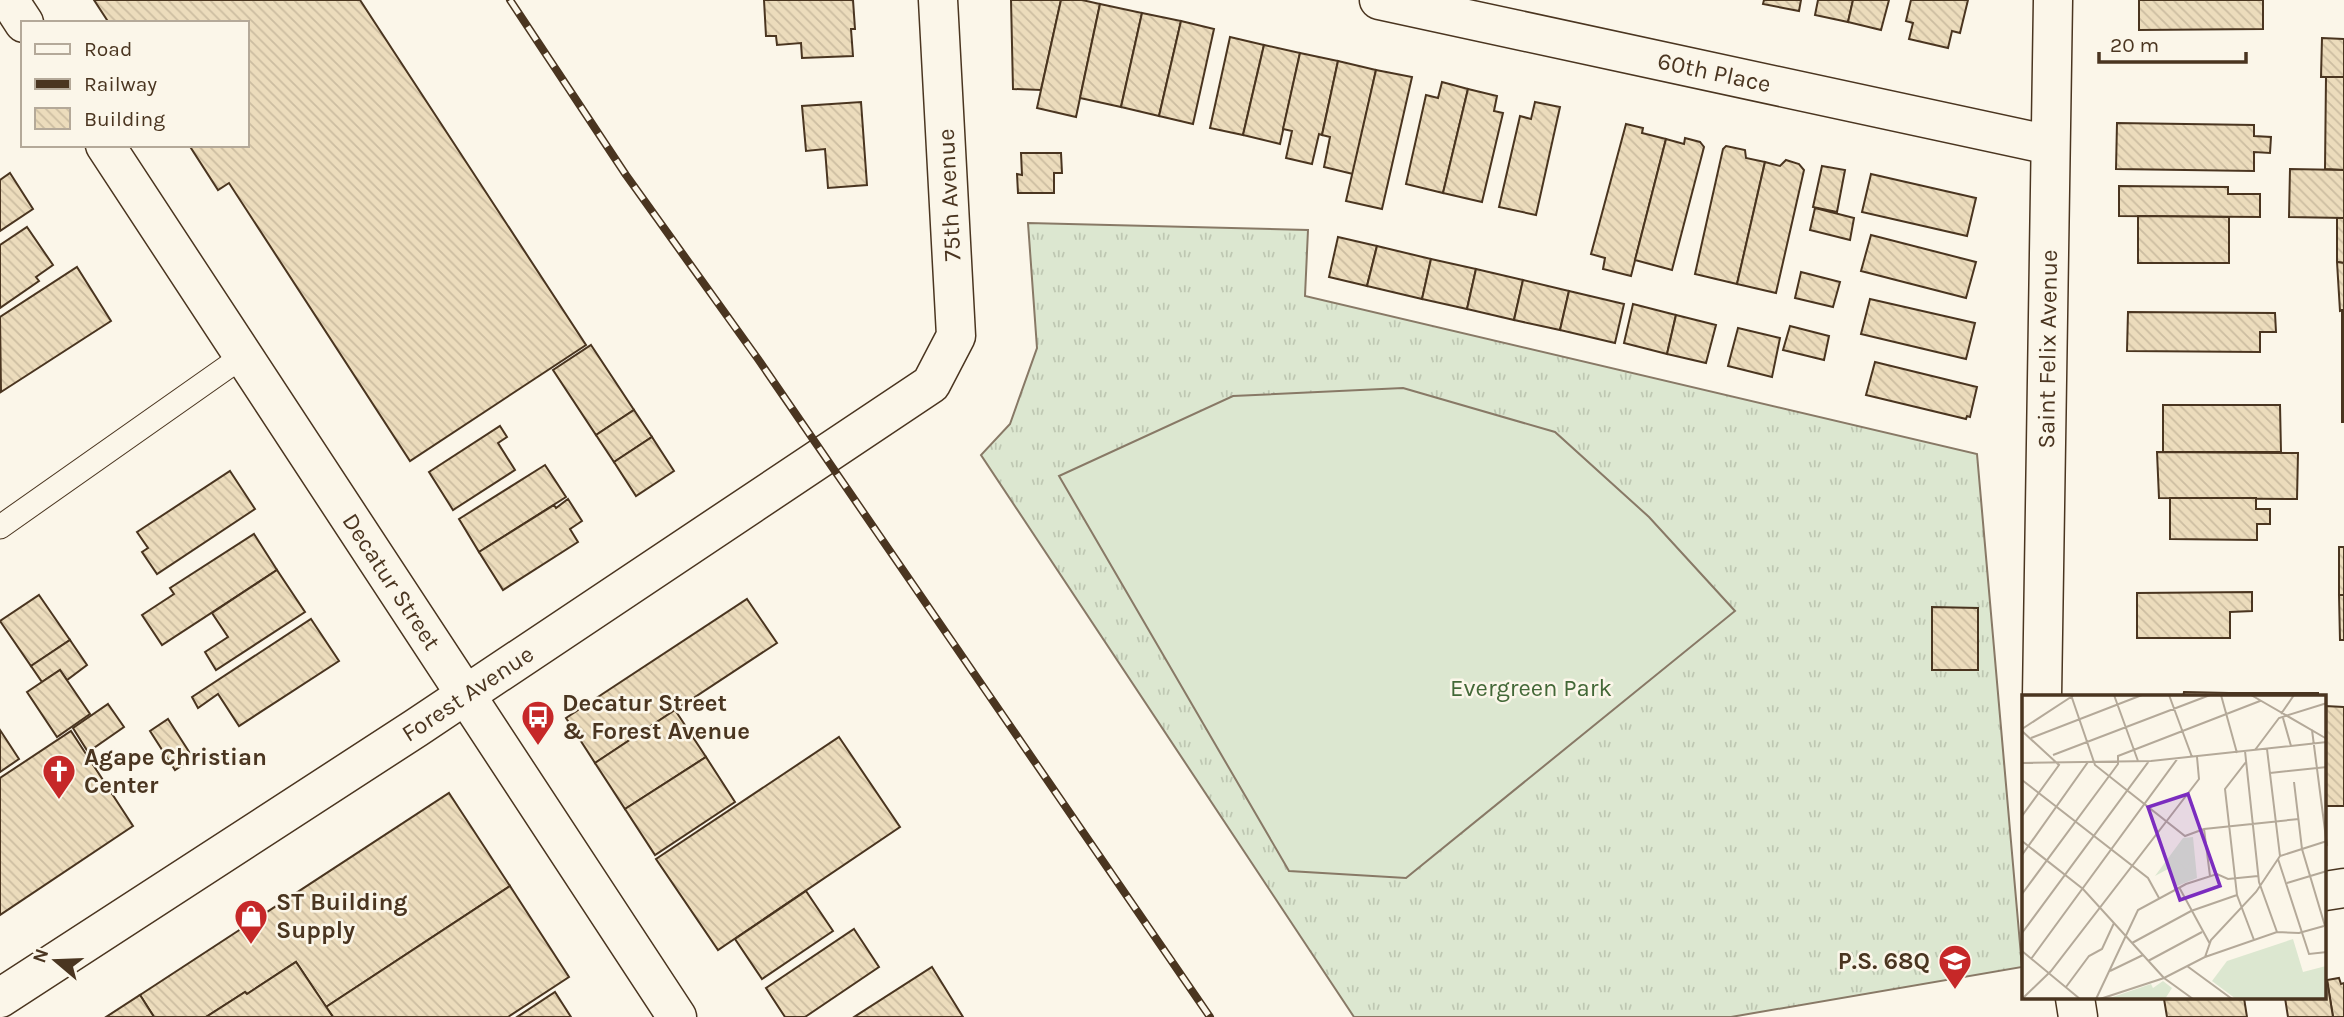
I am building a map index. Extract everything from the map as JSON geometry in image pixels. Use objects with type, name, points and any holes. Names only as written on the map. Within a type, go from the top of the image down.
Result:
[{"type":"street","points":[[9,0],[23,21]]},
{"type":"street","name":"75th Avenue","points":[[931,384],[957,336],[937,0]]},
{"type":"street","name":"60th Place","points":[[1379,0],[2050,145]]},
{"type":"street","name":"Saint Felix Avenue","points":[[2042,695],[2053,0]]},
{"type":"street","name":"Decatur Street","points":[[105,147],[677,1017]]},
{"type":"street","name":"Forest Avenue","points":[[0,998],[466,694],[931,384]]},
{"type":"street","points":[[2326,891],[2344,888]]},
{"type":"lane","points":[[0,527],[243,356]]},
{"type":"green space","name":"Evergreen Park","points":[[1028,223],[1308,230],[1305,296],[1977,454],[2022,967],[1731,1017],[1354,1017],[981,455],[1010,424],[1037,348]]},
{"type":"green space","points":[[1403,388],[1555,432],[1649,517],[1735,611],[1406,878],[1289,871],[1059,476],[1233,396]]},
{"type":"building","points":[[94,0],[360,0],[586,345],[410,461],[229,183],[218,190],[190,147],[248,147],[248,21],[108,21]]},
{"type":"building","points":[[764,0],[853,0],[853,56],[802,58],[801,43],[777,45],[776,36],[766,36]]},
{"type":"building","points":[[1011,0],[1061,0],[1041,90],[1013,89]]},
{"type":"building","points":[[1061,0],[1082,0],[1100,4],[1076,117],[1037,108]]},
{"type":"building","points":[[1764,0],[1801,0],[1799,11],[1763,4]]},
{"type":"building","points":[[1818,0],[1853,0],[1848,22],[1815,15]]},
{"type":"building","points":[[1853,0],[1889,0],[1881,30],[1848,22]]},
{"type":"building","points":[[1911,0],[1968,0],[1960,33],[1952,31],[1948,48],[1909,39],[1913,23],[1906,21]]},
{"type":"building","points":[[2139,0],[2263,0],[2263,29],[2139,30]]},
{"type":"building","points":[[1100,4],[1142,13],[1121,107],[1080,98]]},
{"type":"building","points":[[1142,13],[1181,21],[1159,116],[1121,107]]},
{"type":"building","points":[[1181,21],[1214,29],[1193,124],[1159,116]]},
{"type":"building","points":[[1230,37],[1264,45],[1243,135],[1210,128]]},
{"type":"building","points":[[2322,38],[2344,39],[2344,77],[2321,77]]},
{"type":"building","points":[[1264,45],[1300,53],[1280,144],[1243,135]]},
{"type":"building","points":[[1300,53],[1338,61],[1322,135],[1319,134],[1312,164],[1286,158],[1292,131],[1283,129]]},
{"type":"building","points":[[1338,61],[1376,70],[1353,174],[1324,167],[1330,137],[1322,135]]},
{"type":"building","points":[[1376,70],[1412,77],[1382,209],[1346,201]]},
{"type":"building","points":[[2326,77],[2344,77],[2344,170],[2325,169]]},
{"type":"building","points":[[1442,82],[1468,89],[1443,193],[1406,184],[1426,95],[1438,98]]},
{"type":"building","points":[[1468,89],[1497,96],[1494,111],[1503,113],[1482,202],[1443,193]]},
{"type":"building","points":[[861,102],[867,185],[828,188],[825,149],[806,151],[802,106]]},
{"type":"building","points":[[1535,102],[1560,107],[1536,215],[1499,207],[1520,116],[1531,119]]},
{"type":"building","points":[[2117,123],[2254,125],[2254,136],[2271,137],[2270,153],[2254,152],[2254,171],[2116,169]]},
{"type":"building","points":[[1626,124],[1643,128],[1642,133],[1666,139],[1631,276],[1603,269],[1605,258],[1591,254]]},
{"type":"building","points":[[1685,138],[1700,142],[1704,147],[1672,270],[1635,260],[1666,139],[1684,144]]},
{"type":"building","points":[[1726,146],[1745,150],[1746,158],[1765,162],[1737,284],[1695,274],[1723,149]]},
{"type":"building","points":[[1021,153],[1061,153],[1062,173],[1054,173],[1054,193],[1018,193],[1017,174],[1022,175]]},
{"type":"building","points":[[1786,160],[1799,164],[1804,170],[1776,293],[1737,284],[1765,162],[1780,166]]},
{"type":"building","points":[[1822,166],[1845,170],[1837,212],[1813,207]]},
{"type":"building","points":[[2290,169],[2344,170],[2344,218],[2289,217]]},
{"type":"building","points":[[10,173],[33,209],[0,231],[0,180]]},
{"type":"building","points":[[1871,174],[1976,198],[1967,236],[1862,212]]},
{"type":"building","points":[[2119,186],[2228,187],[2228,194],[2260,194],[2260,217],[2119,216]]},
{"type":"building","points":[[1815,208],[1854,218],[1850,240],[1810,230]]},
{"type":"building","points":[[2138,216],[2229,217],[2229,263],[2138,263]]},
{"type":"building","points":[[2337,218],[2344,218],[2344,263],[2337,262]]},
{"type":"building","points":[[27,227],[53,265],[36,277],[39,281],[0,308],[0,245]]},
{"type":"building","points":[[1871,235],[1976,262],[1966,298],[1861,271]]},
{"type":"building","points":[[1338,237],[1377,246],[1367,286],[1329,277]]},
{"type":"building","points":[[1377,246],[1431,259],[1422,299],[1367,286]]},
{"type":"building","points":[[1431,259],[1476,269],[1467,309],[1422,299]]},
{"type":"building","points":[[2337,262],[2344,263],[2344,310],[2340,311]]},
{"type":"building","points":[[77,267],[111,321],[1,392],[0,317]]},
{"type":"building","points":[[1476,269],[1523,280],[1514,320],[1467,309]]},
{"type":"building","points":[[1801,272],[1840,282],[1833,307],[1795,298]]},
{"type":"building","points":[[1523,280],[1569,291],[1560,330],[1514,320]]},
{"type":"building","points":[[1569,291],[1624,304],[1615,343],[1560,330]]},
{"type":"building","points":[[1870,299],[1975,323],[1966,359],[1861,334]]},
{"type":"building","points":[[1633,304],[1676,315],[1667,354],[1624,343]]},
{"type":"building","points":[[2344,310],[2344,357],[2342,357]]},
{"type":"building","points":[[2128,312],[2275,313],[2276,332],[2260,332],[2260,352],[2127,351]]},
{"type":"building","points":[[1676,315],[1716,325],[1706,363],[1667,354]]},
{"type":"building","points":[[1790,326],[1829,336],[1824,360],[1783,350]]},
{"type":"building","points":[[1738,328],[1780,338],[1772,377],[1728,366]]},
{"type":"building","points":[[591,345],[634,410],[596,435],[553,370]]},
{"type":"building","points":[[2344,357],[2344,422],[2342,422]]},
{"type":"building","points":[[1875,362],[1977,387],[1970,417],[1967,416],[1966,419],[1866,395]]},
{"type":"building","points":[[2163,405],[2280,405],[2281,452],[2163,452]]},
{"type":"building","points":[[634,410],[652,437],[614,462],[596,435]]},
{"type":"building","points":[[500,426],[507,437],[498,443],[515,470],[453,510],[429,472]]},
{"type":"building","points":[[652,437],[674,471],[636,496],[614,462]]},
{"type":"building","points":[[2157,452],[2298,453],[2297,499],[2159,498]]},
{"type":"building","points":[[545,465],[566,497],[479,552],[459,519]]},
{"type":"building","points":[[230,471],[255,509],[157,574],[142,552],[148,548],[137,532]]},
{"type":"building","points":[[2170,498],[2256,498],[2256,509],[2270,509],[2270,524],[2257,524],[2257,540],[2170,539]]},
{"type":"building","points":[[568,499],[582,521],[570,529],[578,542],[503,590],[479,552]]},
{"type":"building","points":[[254,534],[277,570],[162,645],[142,615],[174,594],[170,588]]},
{"type":"building","points":[[2339,547],[2344,547],[2344,595],[2339,595]]},
{"type":"building","points":[[277,570],[305,612],[216,670],[205,652],[228,637],[212,613]]},
{"type":"building","points":[[2252,592],[2252,611],[2230,612],[2230,638],[2137,638],[2137,593]]},
{"type":"building","points":[[39,595],[70,640],[31,666],[0,621]]},
{"type":"building","points":[[2339,595],[2344,595],[2344,640],[2340,640]]},
{"type":"building","points":[[747,599],[777,643],[595,763],[566,718]]},
{"type":"building","points":[[1932,607],[1978,608],[1978,670],[1932,670]]},
{"type":"building","points":[[311,619],[339,661],[239,726],[218,694],[198,708],[192,697]]},
{"type":"building","points":[[70,640],[87,665],[67,680],[60,670],[42,682],[31,666]]},
{"type":"building","points":[[60,670],[90,714],[57,737],[27,692]]},
{"type":"building","points":[[2184,692],[2228,693],[2228,695],[2183,695]]},
{"type":"building","points":[[2228,693],[2273,693],[2272,695]]},
{"type":"building","points":[[2273,693],[2318,693],[2318,695]]},
{"type":"building","points":[[108,704],[124,727],[88,752],[73,728]]},
{"type":"building","points":[[2326,706],[2344,707],[2344,806],[2326,806]]},
{"type":"building","points":[[675,710],[706,757],[625,809],[595,763]]},
{"type":"building","points":[[168,719],[193,758],[175,770],[150,731]]},
{"type":"building","points":[[0,730],[19,759],[0,772]]},
{"type":"building","name":"Agape Christian Center","points":[[71,731],[133,826],[0,915],[0,778]]},
{"type":"building","points":[[839,737],[900,827],[718,950],[656,859]]},
{"type":"building","points":[[706,757],[735,802],[655,855],[625,809]]},
{"type":"building","points":[[449,793],[510,886],[326,1007],[296,962],[206,1017],[154,1017],[140,995]]},
{"type":"building","points":[[510,886],[569,977],[508,1017],[333,1017],[326,1007]]},
{"type":"building","points":[[806,891],[833,931],[762,979],[735,939]]},
{"type":"building","points":[[854,929],[879,967],[805,1017],[785,1017],[766,988]]},
{"type":"building","points":[[296,962],[333,1017],[206,1017],[245,992],[247,994]]},
{"type":"building","points":[[932,967],[963,1017],[854,1017]]},
{"type":"building","points":[[2339,978],[2341,984],[2344,983],[2344,1017],[2333,1017],[2327,980]]},
{"type":"building","points":[[2327,980],[2333,1017],[2288,1017],[2285,1000],[2326,1000]]},
{"type":"building","points":[[555,992],[571,1017],[517,1017]]},
{"type":"building","points":[[140,995],[154,1017],[106,1017]]},
{"type":"building","points":[[2164,1000],[2244,1000],[2247,1017],[2167,1017]]},
{"type":"railway","points":[[510,0],[626,175],[758,359],[1210,1017]]},
{"type":"place","name":"Decatur Street & Forest Avenue","points":[[538,747]]},
{"type":"place","name":"Agape Christian Center","points":[[59,801]]},
{"type":"place","name":"ST Building Supply","points":[[251,946]]},
{"type":"place","name":"P.S. 68Q","points":[[1955,991]]}]
